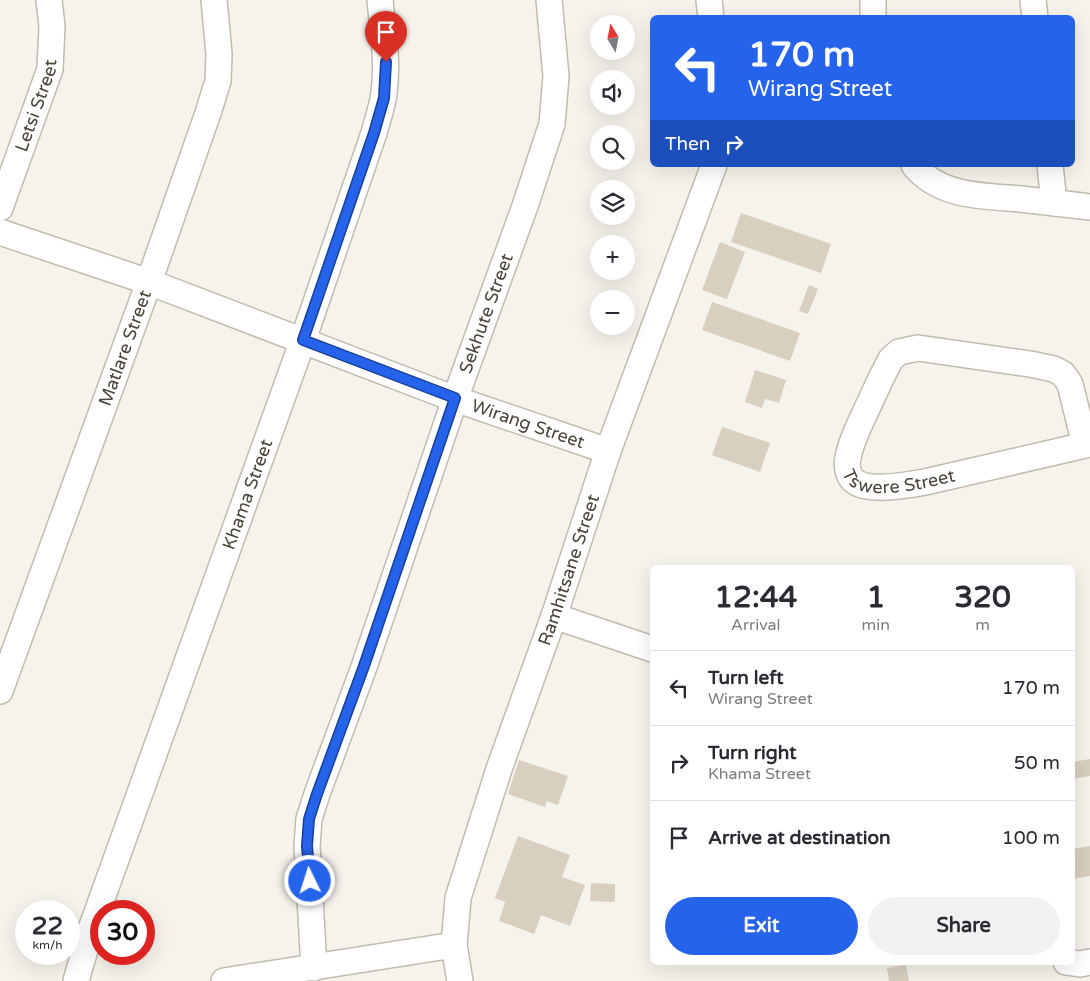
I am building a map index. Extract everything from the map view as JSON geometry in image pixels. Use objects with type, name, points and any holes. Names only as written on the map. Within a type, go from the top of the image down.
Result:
[{"type":"street","name":"Letsi Street","points":[[0,208],[50,70],[52,26],[49,0]]},
{"type":"street","name":"Matlare Street","points":[[0,690],[205,123],[218,81],[219,54],[214,0]]},
{"type":"street","name":"Khama Street","points":[[76,981],[91,929],[303,340],[374,133],[384,98],[386,62],[380,0]]},
{"type":"street","name":"Sekhute Street","points":[[314,968],[307,846],[309,819],[370,648],[455,398],[526,206],[552,124],[556,76],[549,0]]},
{"type":"street","points":[[709,0],[711,15]]},
{"type":"street","points":[[873,0],[873,15]]},
{"type":"street","points":[[1033,0],[1035,15]]},
{"type":"street","name":"Ramhitsane Street","points":[[460,981],[454,945],[458,898],[499,769],[554,616],[608,451],[713,167]]},
{"type":"street","points":[[915,167],[920,174],[932,182],[956,192],[1090,207]]},
{"type":"street","points":[[1050,167],[1054,203]]},
{"type":"street","name":"Wirang Street","points":[[0,232],[149,282],[455,398],[608,451]]},
{"type":"street","name":"Tswere Street","points":[[918,348],[1030,364],[1054,369],[1063,374],[1070,384],[1087,445],[904,485],[867,486],[860,484],[853,480],[847,467],[849,453],[857,430],[891,359],[900,352],[918,348]]},
{"type":"street","points":[[554,616],[650,648]]},
{"type":"street","points":[[224,981],[454,945]]},
{"type":"street","points":[[1075,963],[1090,962]]},
{"type":"building","points":[[741,213],[831,244],[821,273],[731,242]]},
{"type":"building","points":[[720,242],[745,252],[727,299],[702,290]]},
{"type":"building","points":[[809,285],[818,289],[808,314],[799,311]]},
{"type":"building","points":[[712,302],[800,333],[790,361],[702,330]]},
{"type":"building","points":[[755,370],[786,380],[779,403],[765,399],[762,408],[745,402]]},
{"type":"building","points":[[722,427],[770,443],[760,472],[712,455]]},
{"type":"building","points":[[1090,759],[1090,776],[1075,778],[1075,762]]},
{"type":"building","points":[[519,760],[568,776],[558,805],[547,801],[545,807],[508,794]]},
{"type":"building","points":[[518,836],[570,855],[562,877],[585,885],[570,926],[541,915],[534,934],[499,921],[505,902],[495,898]]},
{"type":"building","points":[[1090,846],[1090,876],[1075,878],[1075,848]]},
{"type":"building","points":[[591,883],[615,884],[615,902],[590,901]]},
{"type":"building","points":[[906,965],[909,981],[889,981],[887,968]]},
{"type":"route","points":[[310,881],[307,846],[309,819],[364,666],[455,398],[303,340],[374,133],[384,98],[386,62]]}]
